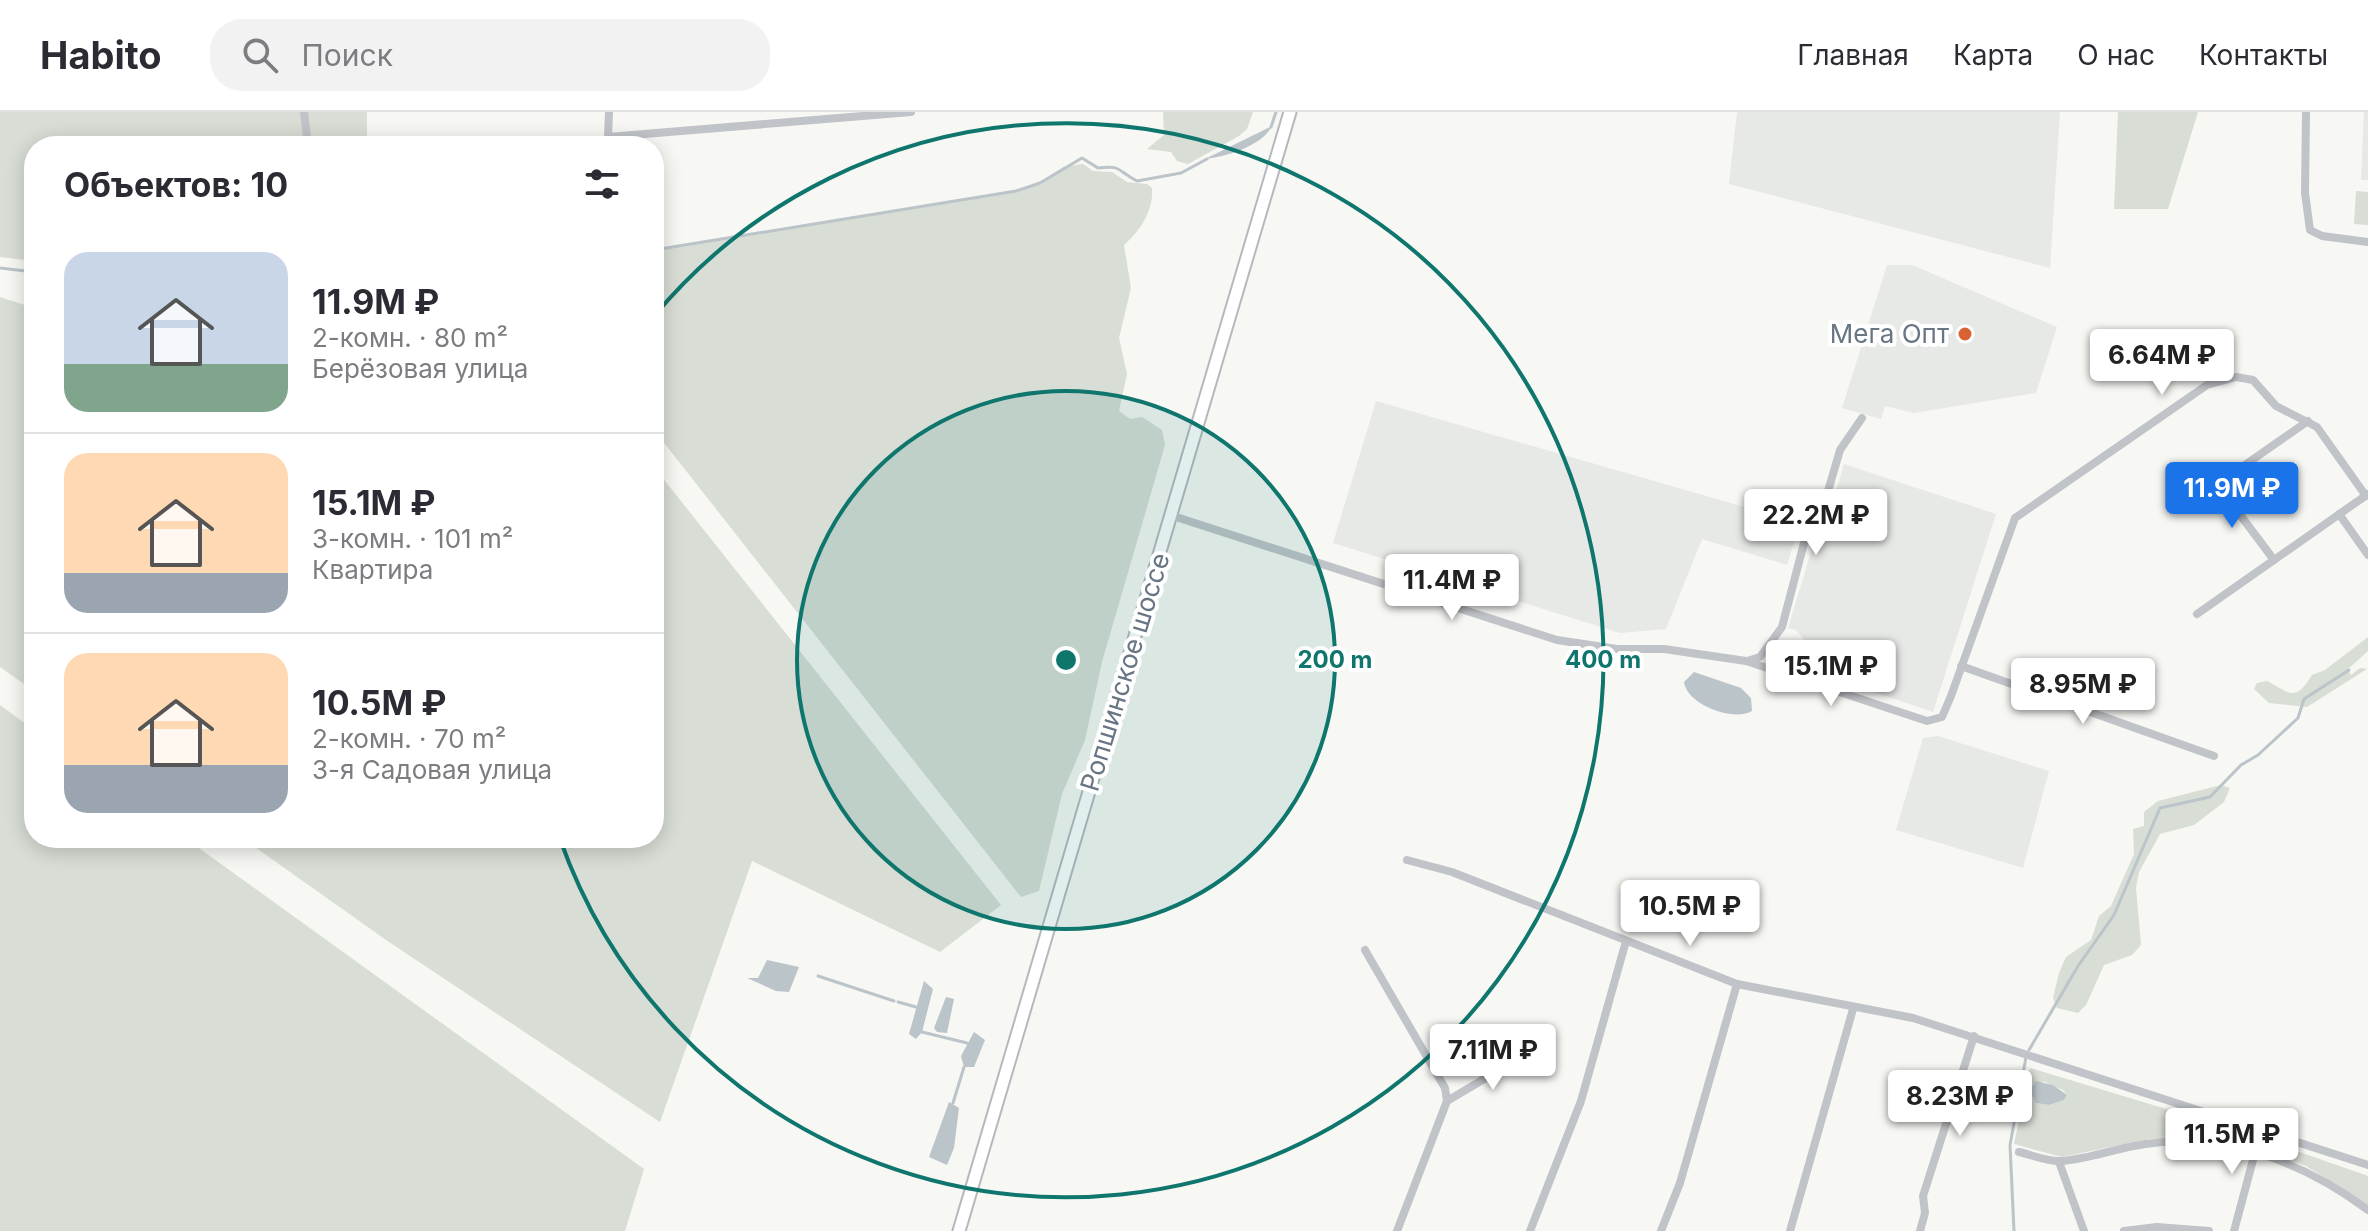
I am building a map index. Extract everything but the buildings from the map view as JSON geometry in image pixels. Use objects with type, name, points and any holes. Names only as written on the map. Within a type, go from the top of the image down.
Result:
[{"type":"main road","name":"Ропшинское шоссе","points":[[959,1231],[1173,516],[1290,112]]},
{"type":"street","points":[[304,112],[307,136]]},
{"type":"street","points":[[608,136],[609,112]]},
{"type":"street","points":[[620,136],[911,112]]},
{"type":"street","points":[[2306,112],[2305,193],[2310,230],[2322,236],[2368,242]]},
{"type":"street","points":[[1173,516],[1557,640],[1617,649],[1664,649],[1746,661],[1927,721],[1942,717],[2015,518],[2207,385],[2236,377],[2253,380],[2276,406],[2308,421],[2324,433],[2367,495],[2197,614]]},
{"type":"street","points":[[1746,661],[1760,657],[1782,627],[1804,543],[1819,522],[1840,450],[1862,418]]},
{"type":"street","points":[[2182,509],[2308,421]]},
{"type":"street","points":[[2204,494],[2215,505],[2238,512],[2274,560]]},
{"type":"street","points":[[2339,514],[2368,555]]},
{"type":"street","points":[[1961,666],[2214,756]]},
{"type":"street","points":[[1407,860],[1452,872],[1737,984],[1853,1009],[1913,1018],[2368,1165]]},
{"type":"street","points":[[1530,1231],[1581,1101],[1626,941]]},
{"type":"street","points":[[1365,950],[1445,1088],[1447,1101],[1397,1231]]},
{"type":"street","points":[[1661,1231],[1680,1183],[1737,984]]},
{"type":"street","points":[[1790,1231],[1853,1009]]},
{"type":"street","points":[[1920,1231],[1925,1213],[1923,1196],[1974,1036]]},
{"type":"street","points":[[1447,1101],[1523,1056]]},
{"type":"street","points":[[2234,1231],[2261,1130]]},
{"type":"street","points":[[2019,1152],[2059,1162],[2150,1143],[2201,1142],[2255,1152],[2305,1169],[2368,1210]]},
{"type":"street","points":[[2059,1162],[2084,1231]]},
{"type":"street","points":[[2124,1231],[2157,1227],[2209,1231]]},
{"type":"shaded area","points":[[0,112],[367,112],[367,136],[24,136],[24,260],[0,257]]},
{"type":"shaded area","points":[[1163,112],[1253,112],[1247,129],[1239,136],[1188,164],[1177,161],[1171,152],[1147,149],[1164,135]]},
{"type":"shaded area","points":[[1737,112],[2060,112],[2050,268],[1729,184]]},
{"type":"shaded area","points":[[2118,112],[2198,112],[2168,209],[2114,209]]},
{"type":"shaded area","points":[[2364,112],[2368,112],[2368,180],[2361,180]]},
{"type":"shaded area","points":[[1272,126],[1252,144],[1233,153],[1205,159]]},
{"type":"shaded area","points":[[1083,164],[1093,171],[1112,172],[1127,182],[1147,184],[1152,188],[1151,204],[1145,220],[1124,245],[1131,288],[1119,338],[1127,374],[1119,411],[1130,419],[1142,417],[1162,430],[1165,445],[1102,662],[1085,740],[1062,794],[1039,891],[1021,897],[664,443],[664,248],[1016,191],[1040,183],[1063,167]]},
{"type":"shaded area","points":[[2356,191],[2368,192],[2368,225],[2354,224]]},
{"type":"shaded area","points":[[1887,265],[1912,265],[2057,327],[2036,393],[1914,413],[1885,406],[1881,419],[1842,408]]},
{"type":"shaded area","points":[[0,297],[24,305],[24,684],[0,667]]},
{"type":"shaded area","points":[[1376,401],[1800,523],[1787,565],[1702,539],[1666,629],[1620,633],[1333,543]]},
{"type":"shaded area","points":[[1844,464],[1996,514],[1933,712],[1795,665],[1806,642],[1796,630],[1788,628],[1811,552],[1823,536]]},
{"type":"shaded area","points":[[664,480],[1001,905],[940,952],[752,861],[660,1122],[389,942],[256,848],[664,848]]},
{"type":"shaded area","points":[[2368,637],[2368,651],[2348,669],[2351,675],[2360,668],[2367,669],[2307,707],[2269,703],[2254,689],[2257,683],[2267,681],[2287,692],[2296,692],[2312,675],[2325,670]]},
{"type":"shaded area","points":[[1694,672],[1741,688],[1751,698],[1752,711],[1744,714],[1723,713],[1693,698],[1684,682]]},
{"type":"shaded area","points":[[0,705],[24,723],[24,848],[199,848],[644,1169],[625,1231],[0,1231]]},
{"type":"shaded area","points":[[1938,736],[2049,771],[2023,868],[1896,830],[1923,738]]},
{"type":"shaded area","points":[[2221,785],[2230,788],[2224,802],[2194,825],[2160,834],[2139,872],[2136,888],[2141,945],[2132,955],[2104,965],[2086,1005],[2078,1013],[2057,1008],[2053,998],[2066,957],[2091,940],[2099,916],[2111,906],[2134,854],[2133,829],[2144,826],[2144,812],[2158,801]]},
{"type":"shaded area","points":[[767,960],[799,967],[789,992],[776,991],[747,978],[758,978]]},
{"type":"shaded area","points":[[924,981],[933,989],[922,1032],[916,1039],[909,1034]]},
{"type":"shaded area","points":[[946,997],[954,999],[947,1033],[937,1032],[934,1028]]},
{"type":"shaded area","points":[[974,1032],[985,1040],[974,1067],[964,1067],[961,1056]]},
{"type":"shaded area","points":[[2030,1068],[2249,1134],[2246,1146],[2201,1138],[2149,1139],[2062,1157],[2014,1144]],"holes":[[[2043,1081],[2067,1095],[2064,1100],[2049,1105],[2036,1103]]]},
{"type":"shaded area","points":[[2036,1081],[2053,1085],[2067,1095],[2064,1100],[2049,1105],[2036,1103],[2030,1091]]},
{"type":"shaded area","points":[[949,1102],[959,1108],[954,1148],[947,1165],[929,1157]]},
{"type":"shaded area","points":[[2268,1141],[2368,1176],[2368,1205],[2306,1166],[2265,1152]]},
{"type":"waterway","points":[[1271,127],[1276,112]]},
{"type":"waterway","points":[[664,248],[1016,191],[1040,183],[1082,158],[1098,168],[1119,169],[1137,181],[1181,173],[1207,159]]},
{"type":"waterway","points":[[0,268],[24,271]]},
{"type":"waterway","points":[[2029,1050],[2078,966],[2114,915],[2160,808],[2210,797],[2241,765],[2258,755],[2298,718],[2304,699],[2349,670]]},
{"type":"waterway","points":[[818,976],[894,1001]]},
{"type":"waterway","points":[[898,1002],[916,1007]]},
{"type":"waterway","points":[[922,1032],[967,1043]]},
{"type":"waterway","points":[[2014,1231],[2010,1145],[2026,1057]]},
{"type":"waterway","points":[[953,1103],[964,1067]]},
{"type":"place","name":"Мега Опт","points":[[1965,334]]}]
